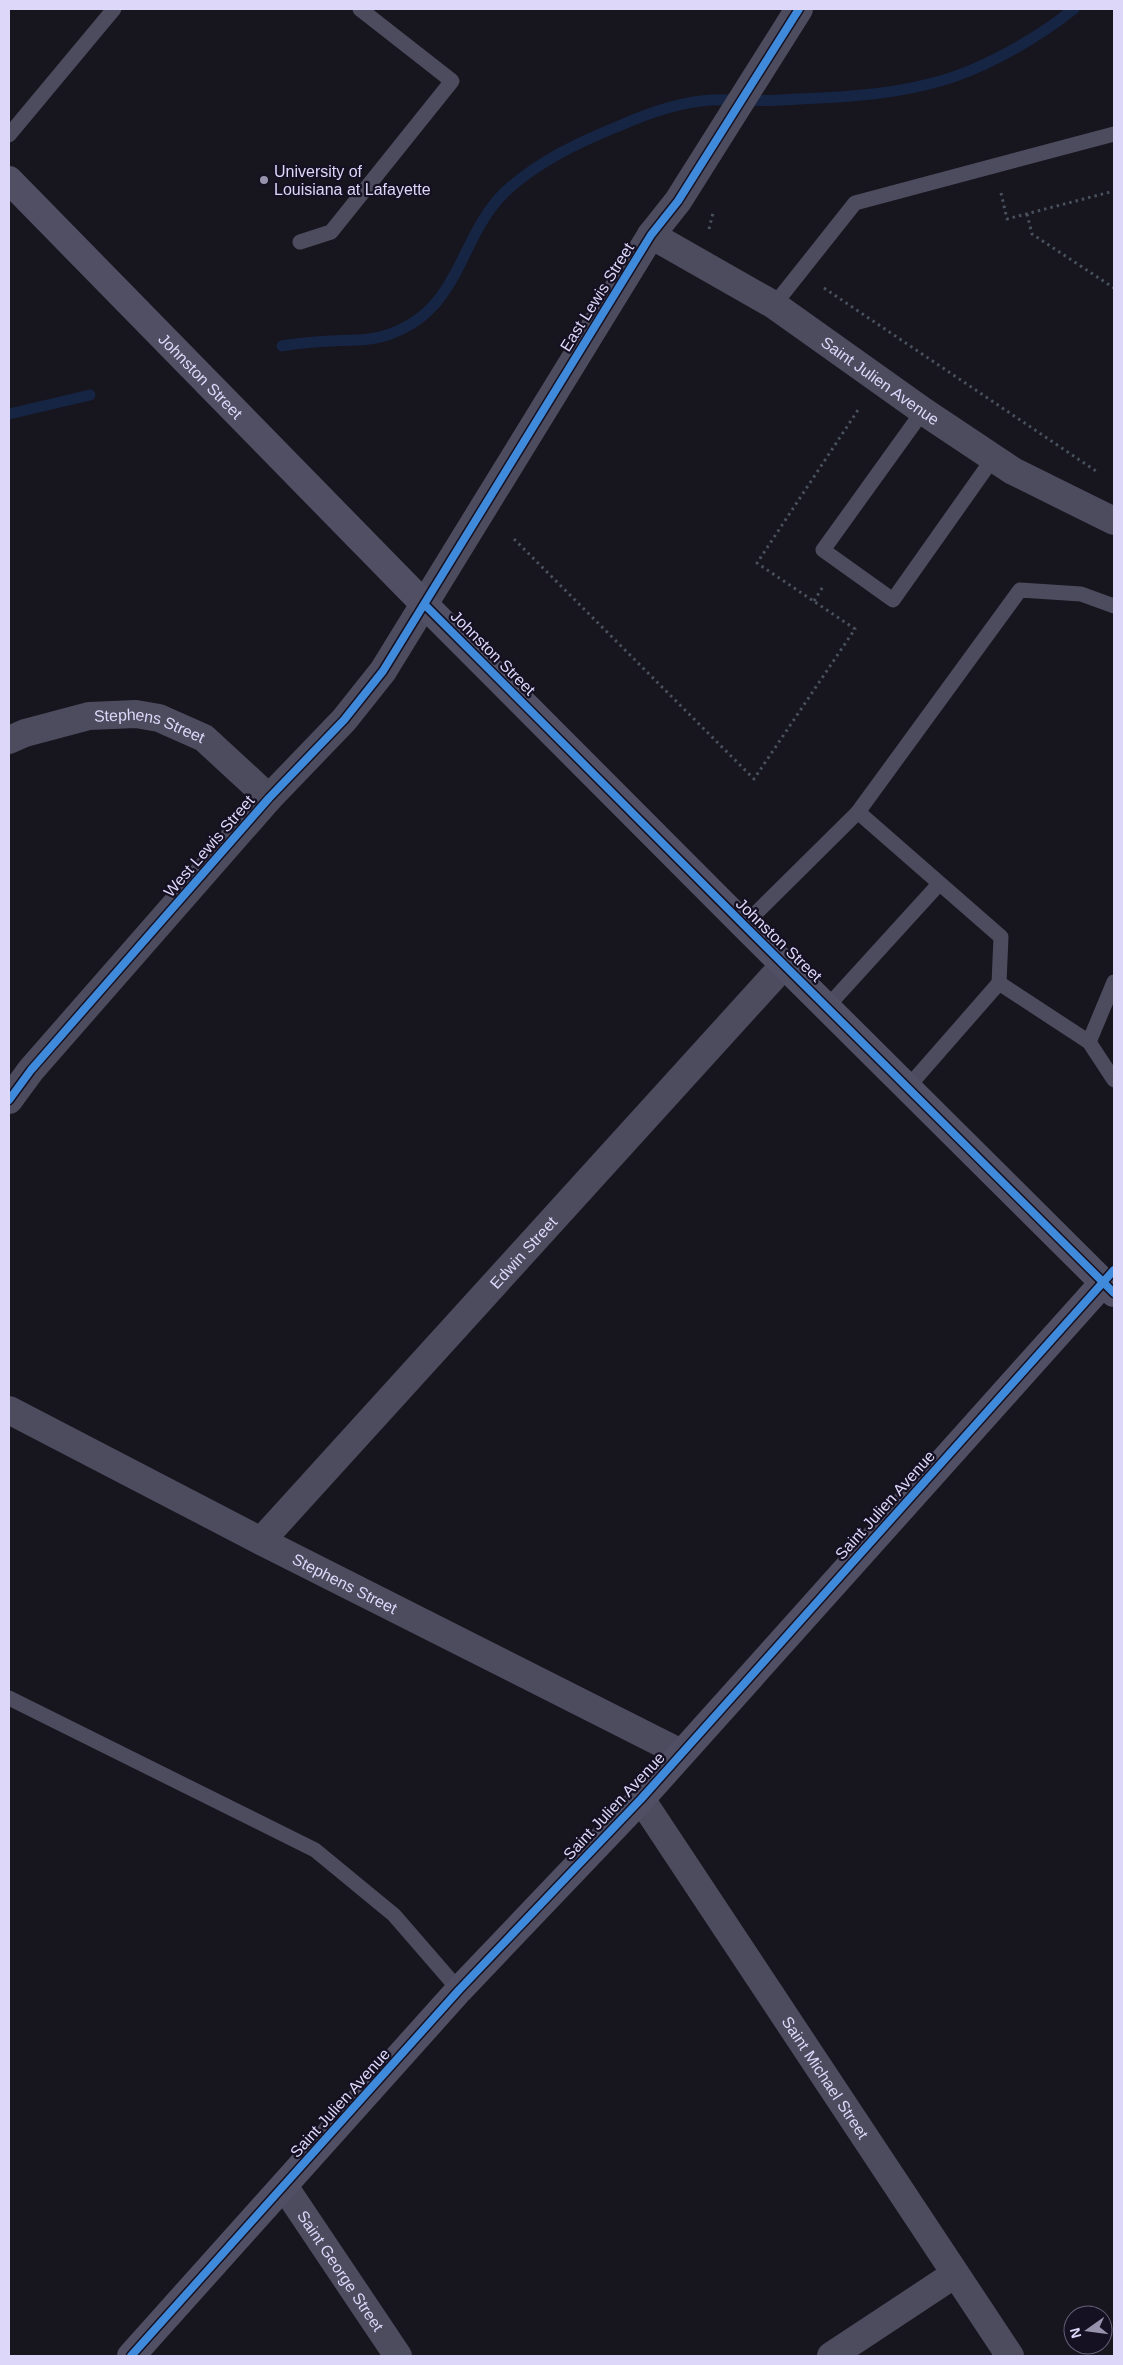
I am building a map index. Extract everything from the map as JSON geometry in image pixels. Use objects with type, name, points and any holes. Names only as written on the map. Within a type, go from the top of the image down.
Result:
[{"type":"main road","name":"Johnston Street","points":[[9,180],[425,605],[744,925],[908,1087],[1111,1282]]},
{"type":"main road","name":"Saint Julien Avenue","points":[[131,2356],[459,1990],[641,1799],[1111,1282]]},
{"type":"street","name":"East Lewis Street","points":[[425,605],[458,547],[651,235],[678,202],[799,9]]},
{"type":"street","name":"Saint Julien Avenue","points":[[651,235],[774,305],[923,411],[1013,471],[1114,521]]},
{"type":"street","name":"West Lewis Street","points":[[9,1100],[31,1070],[270,798],[344,720],[393,658],[425,605]]},
{"type":"street","name":"Stephens Street","points":[[9,740],[24,733],[89,716],[136,714],[159,718],[204,738],[270,798]]},
{"type":"street","name":"Edwin Street","points":[[261,1541],[784,964]]},
{"type":"street","name":"Stephens Street","points":[[9,1410],[261,1541],[681,1753]]},
{"type":"street","name":"Saint Michael Street","points":[[641,1799],[1010,2356]]},
{"type":"street","name":"Saint George Street","points":[[284,2186],[398,2356]]},
{"type":"street","points":[[832,2356],[955,2274]]},
{"type":"lane","points":[[9,135],[114,9]]},
{"type":"lane","points":[[300,242],[331,232],[452,81],[360,9]]},
{"type":"lane","points":[[774,305],[856,203],[1114,134]]},
{"type":"lane","points":[[923,411],[823,550],[893,600],[994,458]]},
{"type":"lane","points":[[744,925],[858,812],[1020,590],[1081,594],[1114,606]]},
{"type":"lane","points":[[858,812],[1001,937],[999,983],[908,1087]]},
{"type":"lane","points":[[827,1007],[939,884]]},
{"type":"lane","points":[[1089,1042],[1114,982]]},
{"type":"lane","points":[[999,983],[1089,1042],[1114,1080]]},
{"type":"lane","points":[[9,1698],[315,1850],[394,1915],[459,1990]]},
{"type":"path","points":[[999,187],[1008,219],[1114,191]]},
{"type":"path","points":[[1027,214],[1032,234],[1114,288]]},
{"type":"path","points":[[799,272],[1102,475]]},
{"type":"path","points":[[514,539],[754,779],[856,628],[757,563],[861,406]]},
{"type":"waterway","points":[[282,346],[376,338],[390,334],[414,322],[432,307],[446,290],[477,230],[505,192],[517,181],[545,162],[604,132],[652,113],[699,101],[771,101],[838,97],[876,94],[933,83],[970,71],[1007,53],[1043,32],[1074,9]]},
{"type":"waterway","points":[[9,414],[90,395]]},
{"type":"cycle path","points":[[9,1100],[31,1070],[269,798],[344,720],[383,671],[651,235],[678,201],[799,9]]},
{"type":"cycle path","points":[[425,605],[1114,1293]]},
{"type":"cycle path","points":[[131,2356],[459,1990],[641,1799],[1114,1270]]},
{"type":"place","name":"University of Louisiana at Lafayette","points":[[264,180]]}]
